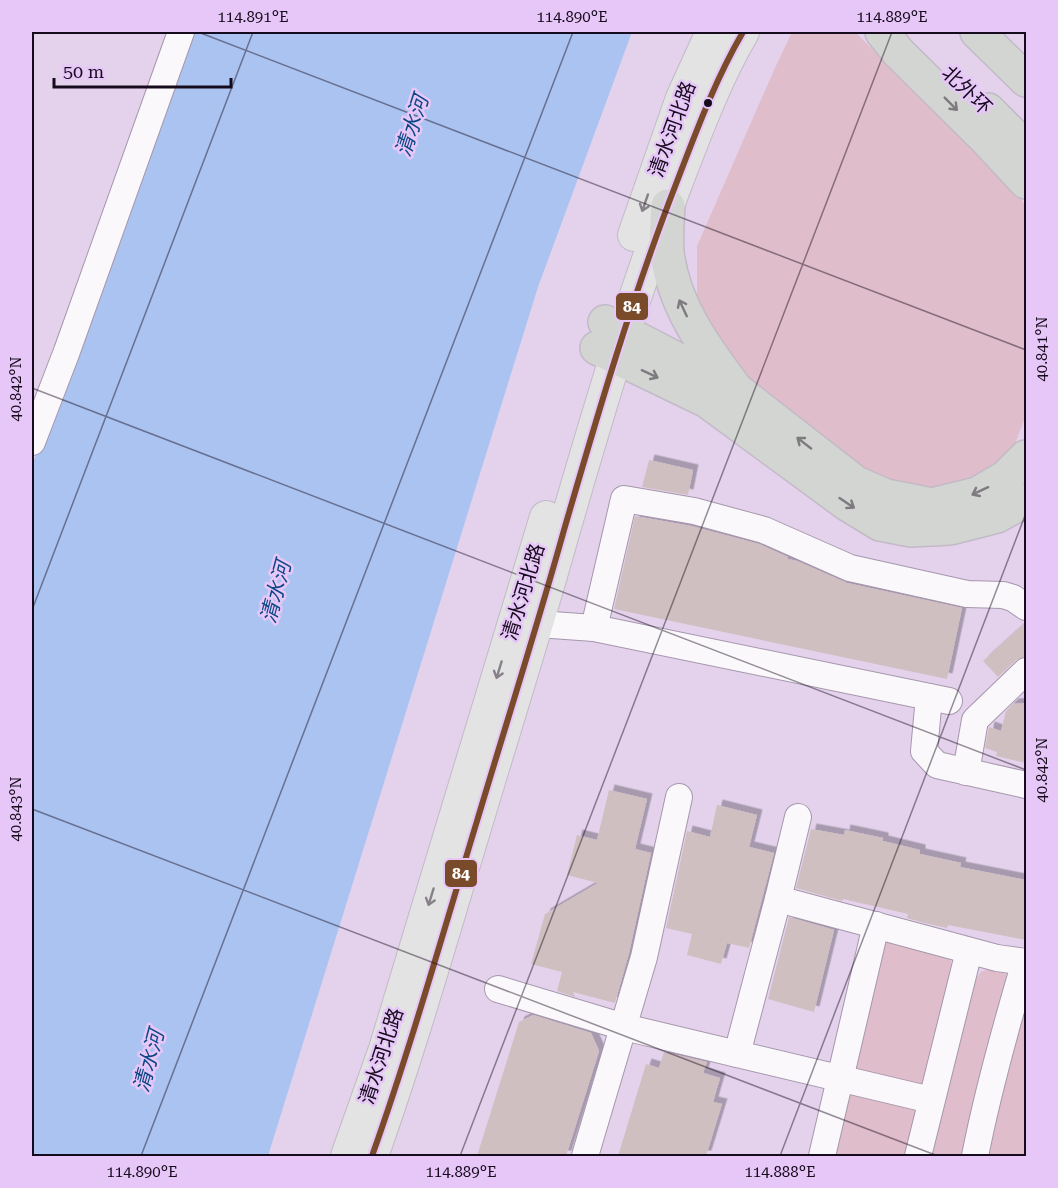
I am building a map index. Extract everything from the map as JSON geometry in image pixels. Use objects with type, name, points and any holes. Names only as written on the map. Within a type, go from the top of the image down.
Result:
[{"type":"highway","points":[[882,32],[898,52],[1026,182]]},
{"type":"highway","name":"北外环","points":[[908,32],[1026,148]]},
{"type":"highway","points":[[979,33],[1026,56]]},
{"type":"highway","points":[[979,33],[1026,80]]},
{"type":"highway","points":[[668,206],[667,252],[679,300],[702,344],[738,391],[856,483],[886,496],[932,505],[977,494],[1006,477],[1026,457]]},
{"type":"highway","points":[[610,340],[738,391]]},
{"type":"highway","points":[[610,340],[707,400],[847,504],[880,524],[911,530],[951,528],[996,516],[1026,500]]},
{"type":"main road","name":"清水河北路","points":[[347,1156],[385,1049],[610,340],[682,99],[712,32]]},
{"type":"main road","name":"清水河北路","points":[[372,1156],[399,1079],[538,624],[610,340],[668,206],[713,90],[743,32]]},
{"type":"street","points":[[32,442],[67,351],[181,32]]},
{"type":"street","points":[[594,628],[624,499],[694,512],[764,530],[850,568],[967,594],[1002,595],[1013,598],[1026,607]]},
{"type":"street","points":[[538,624],[594,628],[939,699],[924,751],[937,765],[1026,785]]},
{"type":"street","points":[[966,772],[975,720],[1026,671]]},
{"type":"street","points":[[585,1156],[644,957],[680,797]]},
{"type":"street","points":[[737,1054],[798,817]]},
{"type":"street","points":[[778,899],[969,951],[1026,962],[994,1073],[975,1156]]},
{"type":"street","points":[[822,1156],[876,926]]},
{"type":"street","points":[[918,1156],[969,951]]},
{"type":"street","points":[[498,989],[624,1027],[931,1100]]},
{"type":"shaded area","points":[[792,32],[855,32],[1007,182],[1026,206],[1026,415],[1015,444],[989,470],[956,487],[922,489],[889,479],[844,458],[741,378],[714,344],[697,299],[697,246]]},
{"type":"shaded area","points":[[892,939],[950,952],[952,977],[925,1081],[916,1088],[857,1075],[853,1066],[883,943]]},
{"type":"shaded area","points":[[996,966],[1005,969],[1009,985],[968,1156],[927,1156],[968,991],[981,972]]},
{"type":"shaded area","points":[[1026,996],[1026,1156],[986,1156],[990,1139]]},
{"type":"shaded area","points":[[853,1091],[913,1103],[921,1112],[911,1156],[832,1156],[846,1097]]},
{"type":"water","name":"清水河","points":[[186,32],[632,32],[538,287],[268,1156],[32,1156],[32,465],[147,167],[158,110]]},
{"type":"building","points":[[649,460],[693,470],[688,495],[642,487]]},
{"type":"building","points":[[635,516],[691,526],[759,544],[788,559],[847,583],[962,608],[947,679],[614,609]]},
{"type":"building","points":[[1026,622],[1026,656],[1016,660],[998,677],[983,661]]},
{"type":"building","points":[[1026,703],[1026,763],[996,756],[997,752],[985,748],[989,727],[1001,731],[1006,711],[1013,704]]},
{"type":"building","points":[[609,790],[647,799],[635,849],[651,853],[629,953],[615,1003],[573,992],[575,997],[557,991],[562,972],[531,964],[545,914],[598,883],[567,875],[577,835],[597,840]]},
{"type":"building","points":[[717,805],[757,815],[749,847],[774,853],[749,948],[727,943],[721,964],[687,955],[692,934],[666,928],[687,831],[710,837]]},
{"type":"building","points":[[811,829],[844,835],[845,830],[883,838],[883,841],[920,850],[920,854],[961,863],[960,867],[1026,880],[1026,940],[948,925],[947,928],[924,923],[907,918],[908,914],[843,899],[842,901],[796,888]]},
{"type":"building","points":[[789,917],[834,930],[814,1012],[768,999]]},
{"type":"building","points":[[533,1015],[591,1033],[599,1051],[566,1156],[477,1156],[519,1022]]},
{"type":"building","points":[[664,1052],[707,1062],[703,1073],[720,1078],[713,1102],[722,1104],[706,1156],[618,1156],[646,1064],[659,1068]]},
{"type":"transit line","name":"84","points":[[372,1156],[426,989],[630,312],[699,126],[715,87],[743,32]]}]
